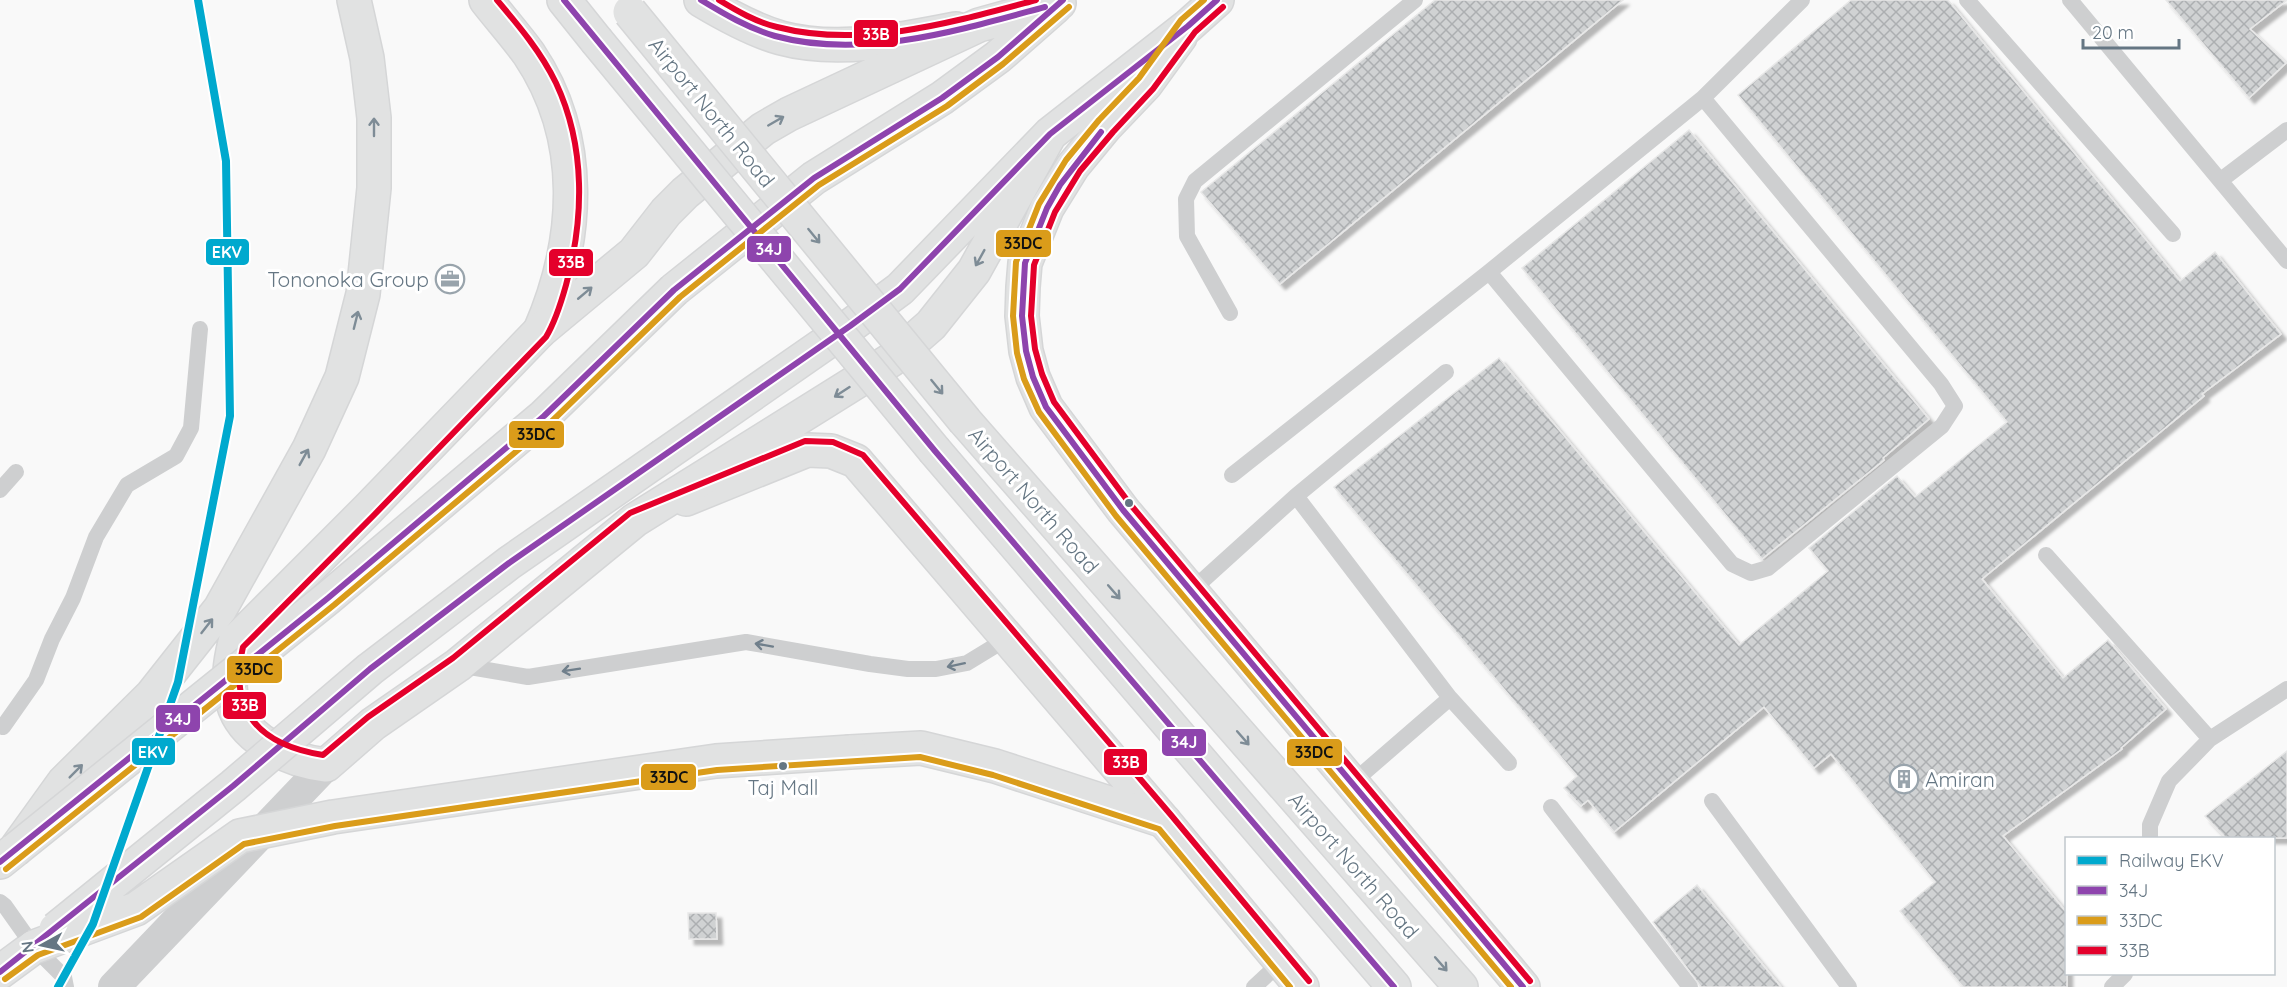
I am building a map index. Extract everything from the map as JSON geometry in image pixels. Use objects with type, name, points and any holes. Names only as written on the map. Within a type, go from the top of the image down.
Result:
[{"type":"main road","points":[[8,856],[64,782],[152,695],[220,609],[309,449],[342,377],[363,294],[374,188],[374,118],[367,58],[354,0]]},
{"type":"main road","points":[[486,0],[529,55],[550,92],[562,121],[568,151],[570,194],[566,251],[554,300],[540,331]]},
{"type":"main road","name":"Airport North Road","points":[[564,0],[935,451],[1394,987]]},
{"type":"main road","name":"Airport North Road","points":[[621,0],[965,422],[1461,987]]},
{"type":"main road","points":[[701,0],[725,14],[782,38],[860,45],[902,40],[979,25],[1061,2]]},
{"type":"main road","points":[[0,972],[233,786],[370,669],[509,563],[900,289],[1050,134],[1188,26],[1217,0]]},
{"type":"main road","points":[[8,856],[337,591],[535,423],[675,290],[814,178],[942,98],[999,57],[1061,2]]},
{"type":"main road","points":[[979,25],[818,99],[763,129],[685,193],[666,212],[634,253],[540,331],[368,509],[234,642],[230,665],[230,687],[234,705],[244,724],[265,743],[291,758],[326,765],[373,724],[458,665],[634,520],[891,360],[931,325],[974,271],[1050,134]]},
{"type":"main road","points":[[1188,26],[1146,84],[1106,126],[1060,185],[1047,208],[1025,263],[1022,316],[1026,351],[1033,377],[1046,407],[1123,510],[1523,987]]},
{"type":"main road","points":[[634,520],[807,450],[831,451],[856,461],[1164,820],[1302,987]]},
{"type":"main road","points":[[34,947],[136,909],[240,836],[333,817],[716,761],[921,748],[995,766],[1164,820]]},
{"type":"street","points":[[114,987],[326,765]]},
{"type":"lane","points":[[1230,313],[1187,236],[1186,199],[1196,181],[1415,0]]},
{"type":"lane","points":[[1232,475],[1489,272],[1703,98],[1802,0]]},
{"type":"lane","points":[[1967,0],[2173,234]]},
{"type":"lane","points":[[2070,0],[2287,261]]},
{"type":"lane","points":[[1489,272],[1732,564],[1751,573],[1768,568],[1942,426],[1955,406],[1941,384],[1703,98]]},
{"type":"lane","points":[[2221,180],[2287,130]]},
{"type":"lane","points":[[1,727],[36,680],[52,639],[73,598],[96,537],[127,486],[176,456],[191,428],[200,329]]},
{"type":"lane","points":[[1191,591],[1296,496],[1446,372]]},
{"type":"lane","points":[[0,490],[16,472]]},
{"type":"lane","points":[[1296,496],[1450,698],[1509,763]]},
{"type":"lane","points":[[2046,555],[2210,739]]},
{"type":"lane","points":[[458,665],[528,677],[746,642],[870,664],[908,669],[936,669],[967,663],[1008,638]]},
{"type":"lane","points":[[2150,837],[2150,825],[2169,781],[2210,739],[2287,689]]},
{"type":"lane","points":[[1352,783],[1450,698]]},
{"type":"lane","points":[[1712,801],[1849,987]]},
{"type":"lane","points":[[1551,807],[1690,987]]},
{"type":"lane","points":[[0,902],[34,947],[64,977],[66,987]]},
{"type":"lane","points":[[1254,987],[1281,962]]},
{"type":"lane","points":[[2112,987],[2124,975]]},
{"type":"building","points":[[1435,0],[1623,0],[1280,284],[1201,192]]},
{"type":"building","points":[[1851,0],[1948,0],[2180,281],[2215,252],[2281,334],[2202,394],[2204,396],[1982,579],[2063,678],[2108,640],[2166,709],[2122,749],[2003,836],[2065,911],[2067,987],[1963,987],[1900,911],[1935,882],[1831,754],[1814,768],[1764,707],[1614,832],[1588,800],[1581,806],[1564,788],[1577,776],[1334,487],[1499,358],[1739,645],[1828,571],[1809,548],[1897,476],[1915,497],[2007,422],[1738,95]]},
{"type":"building","points":[[2166,0],[2287,0],[2250,29],[2286,63],[2249,98]]},
{"type":"building","points":[[1689,130],[1929,419],[1883,458],[1884,460],[1762,559],[1522,268]]},
{"type":"building","points":[[2287,751],[2287,838],[2225,837],[2205,816]]},
{"type":"building","points":[[1697,885],[1781,987],[1701,987],[1653,922]]},
{"type":"building","points":[[688,913],[716,913],[717,939],[689,939]]},
{"type":"rail line","name":"EKV","points":[[58,987],[93,924],[178,682],[230,416],[226,161],[198,0]]},
{"type":"transit line","name":"33B","points":[[497,0],[544,61],[566,107],[573,132],[579,183],[579,209],[572,260],[560,305],[546,337],[243,647],[240,690],[245,707],[254,722],[266,734],[282,743],[323,755],[368,717],[453,658],[630,513],[805,441],[833,442],[863,455],[1171,815],[1309,981]]},
{"type":"transit line","name":"34J","points":[[564,0],[935,451],[1394,987]]},
{"type":"transit line","name":"34J","points":[[701,0],[765,33],[808,43],[842,45],[877,43],[945,33],[1045,7]]},
{"type":"transit line","name":"33B","points":[[719,0],[769,25],[809,33],[842,35],[908,30],[973,17],[1036,0]]},
{"type":"transit line","name":"34J","points":[[0,862],[328,598],[544,416],[674,290],[814,178],[942,98],[998,57],[1063,0]]},
{"type":"transit line","name":"33DC","points":[[1204,0],[1181,20],[1139,78],[1099,120],[1066,160],[1039,204],[1016,262],[1013,316],[1017,353],[1024,379],[1039,412],[1116,516],[1511,987]]},
{"type":"transit line","name":"34J","points":[[0,972],[233,786],[370,669],[509,563],[900,289],[1050,134],[1188,26],[1217,0]]},
{"type":"transit line","name":"33DC","points":[[6,869],[334,605],[550,423],[680,297],[819,185],[947,106],[1003,64],[1069,7]]},
{"type":"transit line","name":"33B","points":[[1223,7],[1195,32],[1153,89],[1080,171],[1055,212],[1034,265],[1031,316],[1035,349],[1042,374],[1054,402],[1130,504],[1530,981]]},
{"type":"transit line","name":"34J","points":[[1101,132],[1060,185],[1047,208],[1025,263],[1022,316],[1026,351],[1033,377],[1046,407],[1123,510],[1523,987]]},
{"type":"transit line","name":"33DC","points":[[5,979],[38,955],[141,917],[244,844],[335,826],[717,770],[920,757],[993,775],[1159,829],[1290,987]]},
{"type":"place","name":"Tononoka Group","points":[[450,279]]},
{"type":"place","name":"Taj Mall","points":[[783,766]]},
{"type":"place","name":"Amiran","points":[[1904,779]]}]
